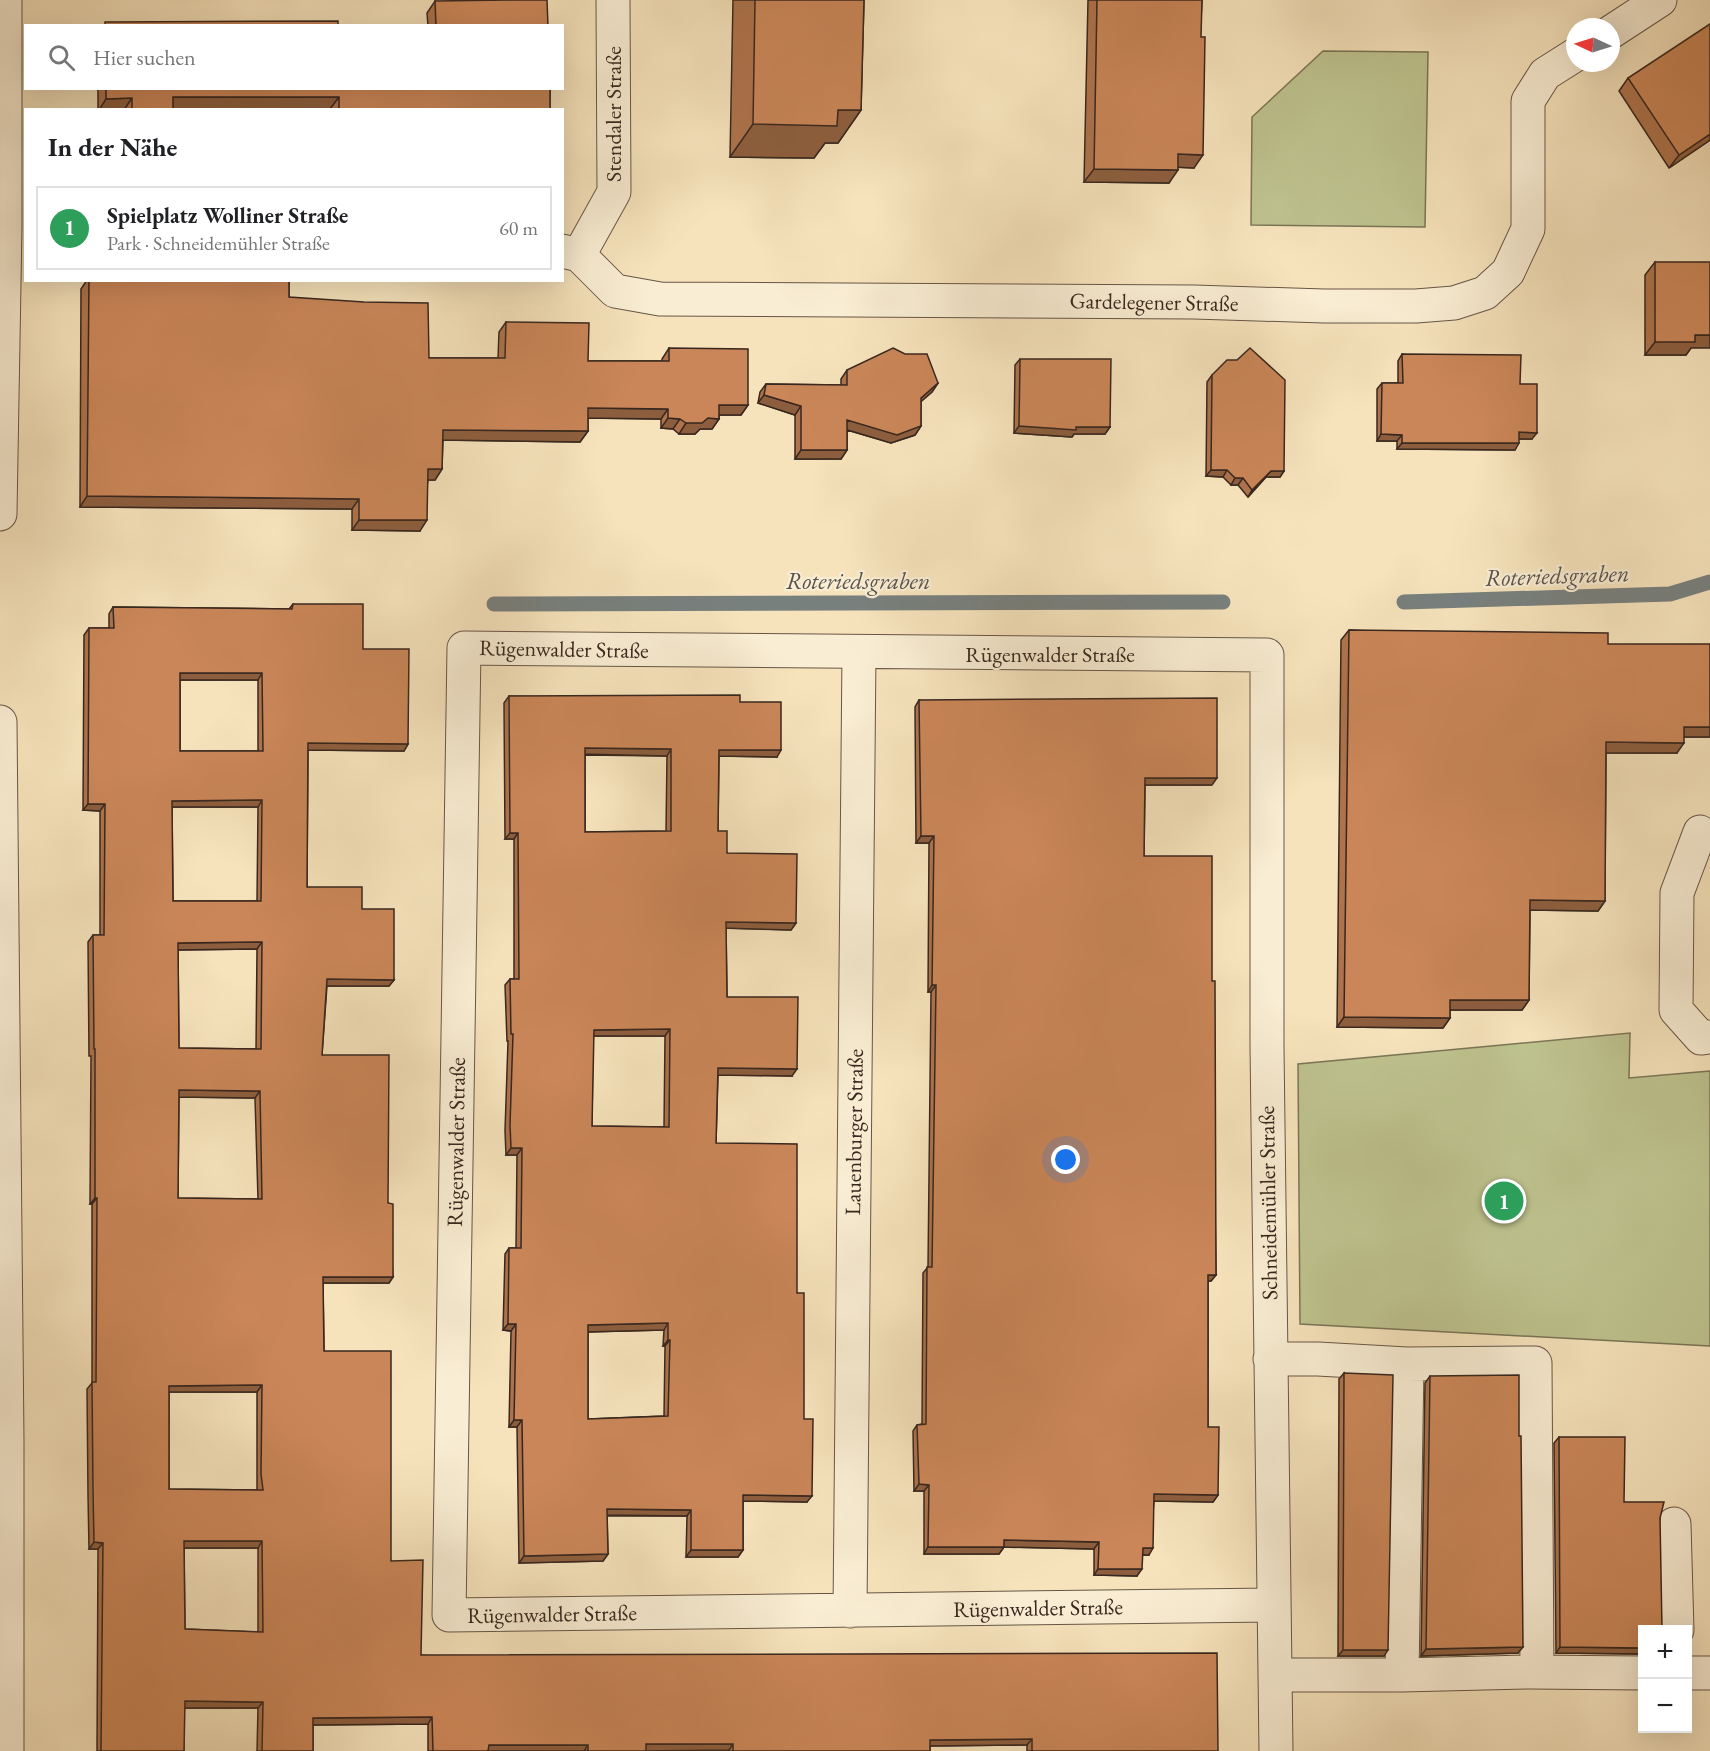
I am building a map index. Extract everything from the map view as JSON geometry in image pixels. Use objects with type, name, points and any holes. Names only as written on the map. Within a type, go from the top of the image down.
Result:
[{"type":"street","points":[[0,514],[10,225],[5,0]]},
{"type":"street","name":"Stendaler Straße","points":[[571,253],[614,192],[613,0]]},
{"type":"street","points":[[1620,26],[1660,0]]},
{"type":"street","name":"Gardelegener Straße","points":[[571,253],[615,291],[660,299],[1186,302],[1324,306],[1416,306],[1454,303],[1485,293],[1508,272],[1528,229],[1528,101],[1545,74],[1566,61]]},
{"type":"street","name":"Rügenwalder Straße","points":[[1267,655],[464,648],[449,1615],[1273,1605]]},
{"type":"street","name":"Lauenburger Straße","points":[[850,1611],[859,652]]},
{"type":"street","name":"Schneidemühler Straße","points":[[1267,655],[1267,1058],[1276,1751]]},
{"type":"street","points":[[0,722],[3,1441],[7,1751]]},
{"type":"street","points":[[1700,832],[1677,893],[1676,1010],[1701,1038],[1710,1037]]},
{"type":"street","points":[[1270,1359],[1407,1364],[1535,1363],[1537,1672]]},
{"type":"street","points":[[1402,1676],[1407,1364]]},
{"type":"street","points":[[1674,1524],[1677,1625]]},
{"type":"street","points":[[1275,1675],[1638,1673]]},
{"type":"street","points":[[1692,1673],[1710,1673]]},
{"type":"green space","points":[[1323,51],[1428,52],[1425,227],[1251,225],[1252,117]]},
{"type":"green space","points":[[1630,1033],[1629,1078],[1710,1071],[1710,1346],[1300,1324],[1298,1064]]},
{"type":"building","points":[[547,0],[548,24],[436,24],[435,1]]},
{"type":"building","points":[[755,0],[864,0],[861,110],[838,110],[837,126],[753,124]]},
{"type":"building","points":[[1097,0],[1202,0],[1201,37],[1205,37],[1203,155],[1178,154],[1178,170],[1094,169]]},
{"type":"building","points":[[338,21],[338,24],[105,24],[105,22]]},
{"type":"building","points":[[1710,24],[1710,134],[1679,155],[1628,78]]},
{"type":"building","points":[[106,90],[550,90],[550,108],[339,108],[339,97],[173,97],[173,108],[132,108],[132,98],[106,99]]},
{"type":"building","points":[[1655,262],[1710,262],[1710,335],[1695,335],[1695,342],[1655,342]]},
{"type":"building","points":[[89,282],[289,282],[289,297],[428,303],[429,358],[505,358],[506,322],[589,323],[588,361],[669,361],[669,348],[748,349],[748,405],[719,405],[719,419],[708,418],[702,423],[686,423],[680,419],[668,418],[668,409],[588,408],[588,431],[443,430],[442,469],[428,469],[427,520],[359,520],[359,499],[87,496]]},
{"type":"building","points":[[893,348],[905,354],[927,354],[938,383],[921,398],[921,426],[897,435],[847,420],[847,450],[801,450],[801,406],[764,395],[766,384],[847,385],[847,370]]},
{"type":"building","points":[[1250,348],[1285,380],[1284,471],[1271,471],[1252,490],[1243,478],[1235,478],[1227,470],[1211,470],[1212,375],[1227,360],[1237,360]]},
{"type":"building","points":[[1402,354],[1521,355],[1520,384],[1537,384],[1537,433],[1519,432],[1519,443],[1402,443],[1402,435],[1381,434],[1382,383],[1403,383]]},
{"type":"building","points":[[1020,359],[1111,359],[1110,427],[1076,427],[1076,430],[1019,426]]},
{"type":"building","points":[[293,604],[363,604],[363,649],[409,649],[408,744],[308,743],[307,887],[362,887],[362,909],[394,909],[394,980],[327,979],[322,1055],[389,1055],[388,1203],[393,1204],[393,1277],[323,1277],[324,1351],[391,1351],[391,1561],[423,1560],[421,1655],[1217,1653],[1218,1751],[1032,1751],[1032,1739],[930,1740],[930,1751],[733,1751],[733,1744],[646,1744],[646,1751],[588,1751],[588,1745],[489,1745],[488,1751],[433,1751],[432,1717],[313,1718],[313,1751],[262,1751],[263,1702],[185,1701],[184,1751],[101,1751],[103,1543],[94,1542],[93,1489],[92,1382],[96,1382],[97,1198],[95,1198],[93,935],[104,935],[105,804],[88,804],[89,628],[114,628],[113,607],[292,609]],"holes":[[[180,673],[262,673],[263,751],[180,751]],[[262,800],[261,901],[173,901],[172,801]],[[262,942],[261,1049],[179,1048],[178,943]],[[179,1090],[260,1091],[262,1199],[178,1198]],[[262,1385],[261,1474],[263,1490],[169,1489],[169,1386]],[[184,1541],[262,1541],[263,1632],[185,1629]]]},
{"type":"building","points":[[1349,630],[1608,633],[1608,644],[1710,644],[1710,727],[1684,727],[1684,743],[1606,742],[1605,901],[1530,900],[1529,1000],[1450,1000],[1450,1018],[1344,1017]]},
{"type":"building","points":[[740,695],[740,702],[781,702],[781,750],[719,750],[718,831],[727,831],[727,853],[797,854],[796,923],[726,922],[727,997],[798,997],[797,1069],[718,1068],[716,1143],[797,1144],[797,1293],[804,1293],[804,1419],[813,1419],[812,1496],[743,1495],[743,1550],[691,1550],[691,1510],[607,1509],[608,1554],[524,1556],[522,1420],[514,1420],[516,1324],[508,1324],[509,1248],[521,1248],[522,1148],[511,1148],[510,1125],[513,1034],[511,1034],[510,979],[519,979],[518,833],[510,833],[509,696]],"holes":[[[585,748],[671,749],[671,831],[585,832]],[[670,1029],[669,1127],[592,1126],[594,1030]],[[668,1323],[668,1340],[670,1340],[668,1416],[588,1419],[588,1325]]]},
{"type":"building","points":[[1217,698],[1217,778],[1145,778],[1144,856],[1212,856],[1212,981],[1215,981],[1216,1275],[1208,1275],[1208,1427],[1219,1427],[1218,1495],[1154,1494],[1153,1548],[1143,1548],[1142,1569],[1098,1569],[1099,1542],[1004,1540],[1004,1547],[928,1547],[929,1485],[919,1484],[917,1425],[926,1424],[927,1267],[932,1267],[936,985],[932,985],[934,836],[921,836],[919,700]]},
{"type":"building","points":[[1344,1373],[1393,1375],[1388,1650],[1343,1650]]},
{"type":"building","points":[[1519,1375],[1523,1647],[1426,1649],[1430,1376]]},
{"type":"building","points":[[1559,1437],[1625,1437],[1624,1502],[1664,1502],[1660,1518],[1662,1625],[1638,1625],[1638,1648],[1560,1647]]},
{"type":"waterway","name":"Roteriedsgraben","points":[[1404,602],[1670,594],[1710,582]]},
{"type":"waterway","name":"Roteriedsgraben","points":[[494,604],[1223,602]]},
{"type":"place","name":"Spielplatz Wolliner Straße","points":[[1504,1201]]}]
